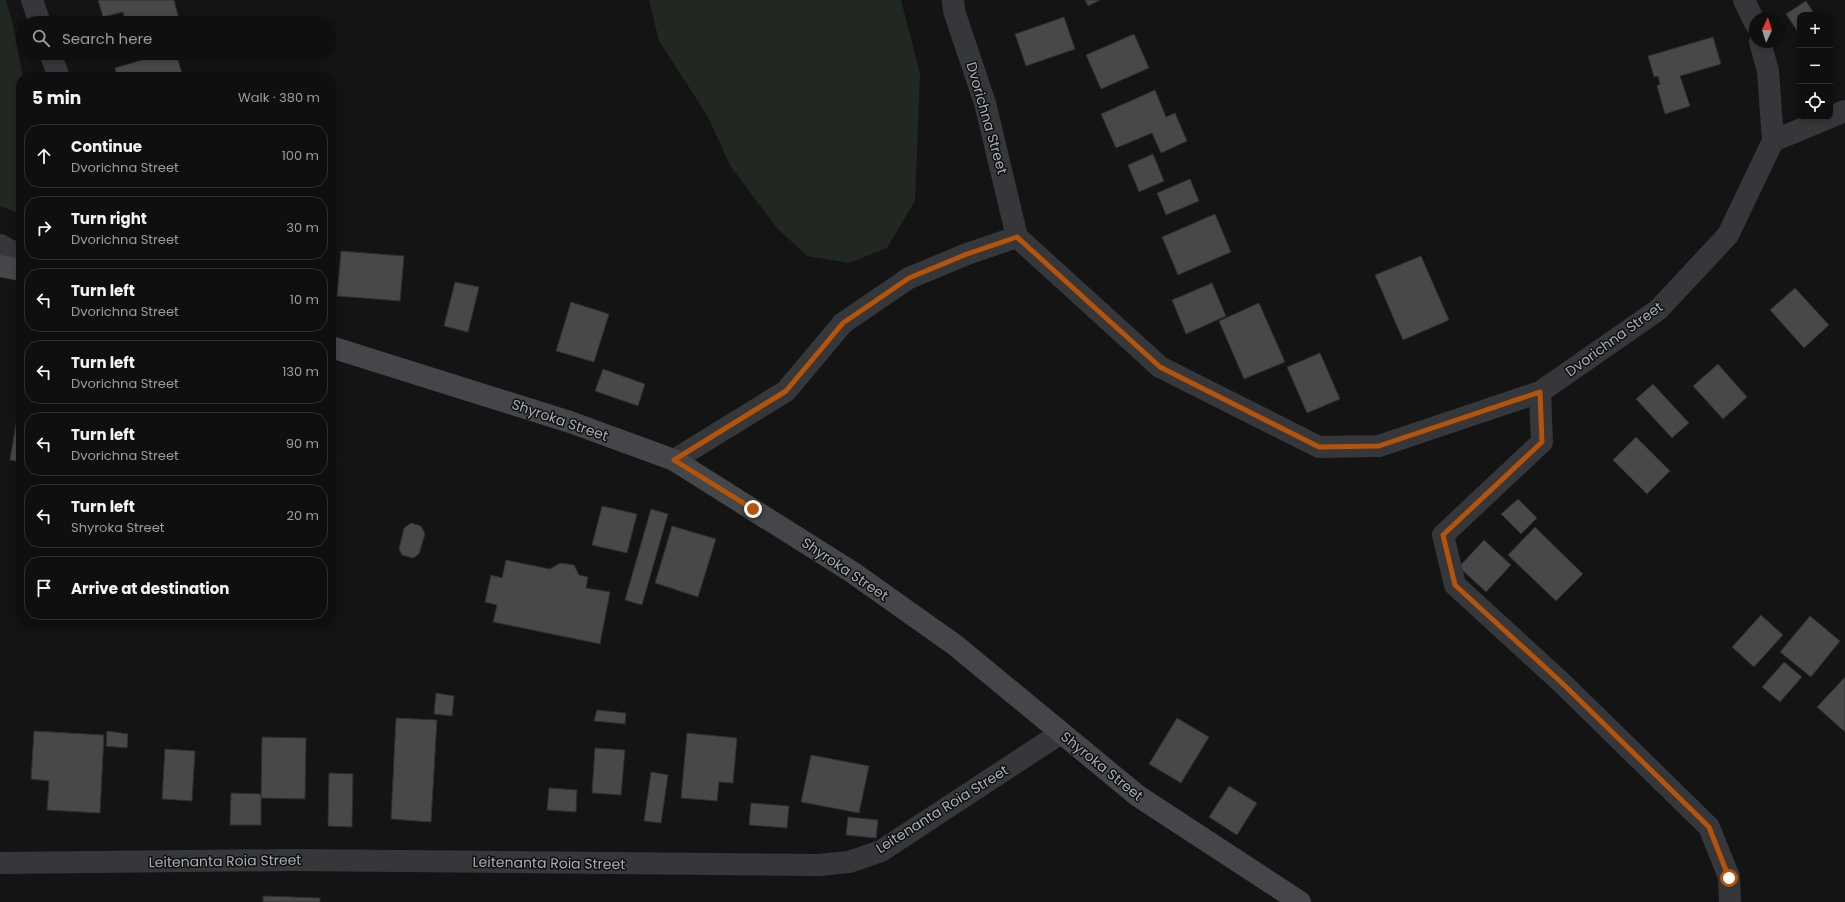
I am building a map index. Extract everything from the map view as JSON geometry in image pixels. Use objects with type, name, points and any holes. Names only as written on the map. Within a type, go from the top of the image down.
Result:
[{"type":"main road","points":[[0,266],[16,269]]},
{"type":"main road","name":"Shyroka Street","points":[[336,349],[570,422],[674,460],[859,577],[954,645],[1138,796],[1300,902]]},
{"type":"street","points":[[32,0],[38,16]]},
{"type":"street","name":"Dvorichna Street","points":[[953,0],[954,11],[985,103],[1017,237],[1160,367],[1319,447],[1379,446],[1540,392],[1658,310],[1728,235],[1773,141],[1768,71],[1762,48]]},
{"type":"street","points":[[1744,0],[1750,12]]},
{"type":"street","points":[[53,60],[57,72]]},
{"type":"street","points":[[1773,141],[1845,111]]},
{"type":"street","points":[[674,460],[786,391],[843,323],[909,278],[967,254],[1017,237]]},
{"type":"street","points":[[0,245],[16,253]]},
{"type":"street","points":[[1540,392],[1542,442],[1443,535],[1455,585],[1562,683],[1709,827],[1729,878],[1730,902]]},
{"type":"street","name":"Leitenanta Roia Street","points":[[0,863],[291,860],[819,865],[850,862],[881,850],[1061,733]]},
{"type":"shaded area","points":[[0,0],[6,0],[16,41],[16,60],[20,60],[22,72],[16,72],[16,212],[0,206]]},
{"type":"shaded area","points":[[649,0],[901,0],[920,74],[915,201],[887,248],[849,263],[807,256],[776,227],[731,167],[707,115],[659,41]]},
{"type":"building","points":[[98,0],[174,0],[178,16],[124,16],[123,12],[103,16]]},
{"type":"building","points":[[1085,0],[1100,0],[1088,6]]},
{"type":"building","points":[[1806,1],[1813,12],[1797,12],[1797,30],[1786,14]]},
{"type":"building","points":[[1064,17],[1075,49],[1026,66],[1015,34]]},
{"type":"building","points":[[1134,34],[1149,68],[1101,89],[1086,55]]},
{"type":"building","points":[[1713,37],[1721,64],[1680,76],[1690,106],[1665,114],[1657,86],[1660,84],[1658,76],[1654,77],[1648,56]]},
{"type":"building","points":[[142,60],[178,60],[182,72],[116,72],[115,68]]},
{"type":"building","points":[[1155,90],[1166,117],[1175,113],[1187,141],[1161,153],[1152,133],[1116,148],[1101,114]]},
{"type":"building","points":[[1153,154],[1164,181],[1139,192],[1128,165]]},
{"type":"building","points":[[1190,179],[1199,201],[1166,215],[1157,193]]},
{"type":"building","points":[[1215,214],[1231,252],[1178,275],[1162,237]]},
{"type":"building","points":[[341,251],[404,256],[400,301],[337,296]]},
{"type":"building","points":[[1421,256],[1449,320],[1403,340],[1375,275]]},
{"type":"building","points":[[455,282],[479,287],[468,332],[444,326]]},
{"type":"building","points":[[1212,283],[1226,316],[1186,334],[1172,300]]},
{"type":"building","points":[[1795,288],[1829,325],[1804,348],[1770,310]]},
{"type":"building","points":[[571,302],[609,314],[594,362],[556,351]]},
{"type":"building","points":[[1259,303],[1285,362],[1244,379],[1219,321]]},
{"type":"building","points":[[1320,353],[1340,399],[1307,413],[1287,367]]},
{"type":"building","points":[[1718,364],[1747,397],[1723,419],[1693,386]]},
{"type":"building","points":[[603,369],[645,384],[638,406],[595,391]]},
{"type":"building","points":[[1653,384],[1689,423],[1672,438],[1636,399]]},
{"type":"building","points":[[16,423],[16,461],[10,460]]},
{"type":"building","points":[[1636,437],[1670,471],[1647,494],[1613,460]]},
{"type":"building","points":[[1518,499],[1537,518],[1521,534],[1501,514]]},
{"type":"building","points":[[602,506],[637,514],[627,553],[592,545]]},
{"type":"building","points":[[651,509],[668,514],[642,605],[625,600]]},
{"type":"building","points":[[411,523],[421,526],[425,534],[419,554],[413,558],[402,555],[399,549],[404,528]]},
{"type":"building","points":[[672,526],[716,539],[698,597],[655,583]]},
{"type":"building","points":[[1535,527],[1583,574],[1556,601],[1508,555]]},
{"type":"building","points":[[1484,540],[1511,565],[1486,592],[1459,567]]},
{"type":"building","points":[[506,560],[550,569],[560,563],[574,565],[579,575],[588,577],[586,588],[610,592],[600,644],[493,622],[497,605],[485,602],[491,575],[502,578]]},
{"type":"building","points":[[1761,615],[1783,635],[1754,667],[1732,647]]},
{"type":"building","points":[[1810,616],[1840,641],[1811,677],[1780,652]]},
{"type":"building","points":[[1784,662],[1802,677],[1780,702],[1762,687]]},
{"type":"building","points":[[1845,677],[1845,732],[1817,707]]},
{"type":"building","points":[[436,693],[454,696],[452,716],[434,714]]},
{"type":"building","points":[[597,710],[626,713],[625,724],[594,721]]},
{"type":"building","points":[[396,718],[437,720],[431,822],[391,819]]},
{"type":"building","points":[[1177,718],[1209,737],[1181,783],[1149,764]]},
{"type":"building","points":[[34,731],[104,735],[100,813],[47,810],[49,781],[31,779]]},
{"type":"building","points":[[107,731],[128,734],[127,748],[106,746]]},
{"type":"building","points":[[687,733],[737,738],[733,783],[719,782],[717,801],[681,798]]},
{"type":"building","points":[[262,737],[306,738],[305,799],[261,798]]},
{"type":"building","points":[[595,748],[625,750],[621,795],[592,793]]},
{"type":"building","points":[[165,749],[195,751],[192,801],[162,799]]},
{"type":"building","points":[[811,755],[869,766],[859,813],[801,802]]},
{"type":"building","points":[[651,772],[668,775],[661,823],[644,821]]},
{"type":"building","points":[[329,773],[353,774],[352,827],[328,826]]},
{"type":"building","points":[[1229,786],[1257,803],[1237,835],[1209,817]]},
{"type":"building","points":[[549,788],[577,790],[576,812],[547,810]]},
{"type":"building","points":[[231,793],[261,794],[261,825],[230,825]]},
{"type":"building","points":[[751,803],[789,806],[787,828],[749,825]]},
{"type":"building","points":[[848,817],[878,820],[876,838],[846,835]]},
{"type":"building","points":[[263,896],[320,898],[320,902],[263,902]]},
{"type":"route","points":[[753,509],[674,460],[786,391],[843,323],[909,278],[967,254],[1017,237],[1160,367],[1319,447],[1379,446],[1540,392],[1542,442],[1443,535],[1455,585],[1562,683],[1709,827],[1729,878]]}]
